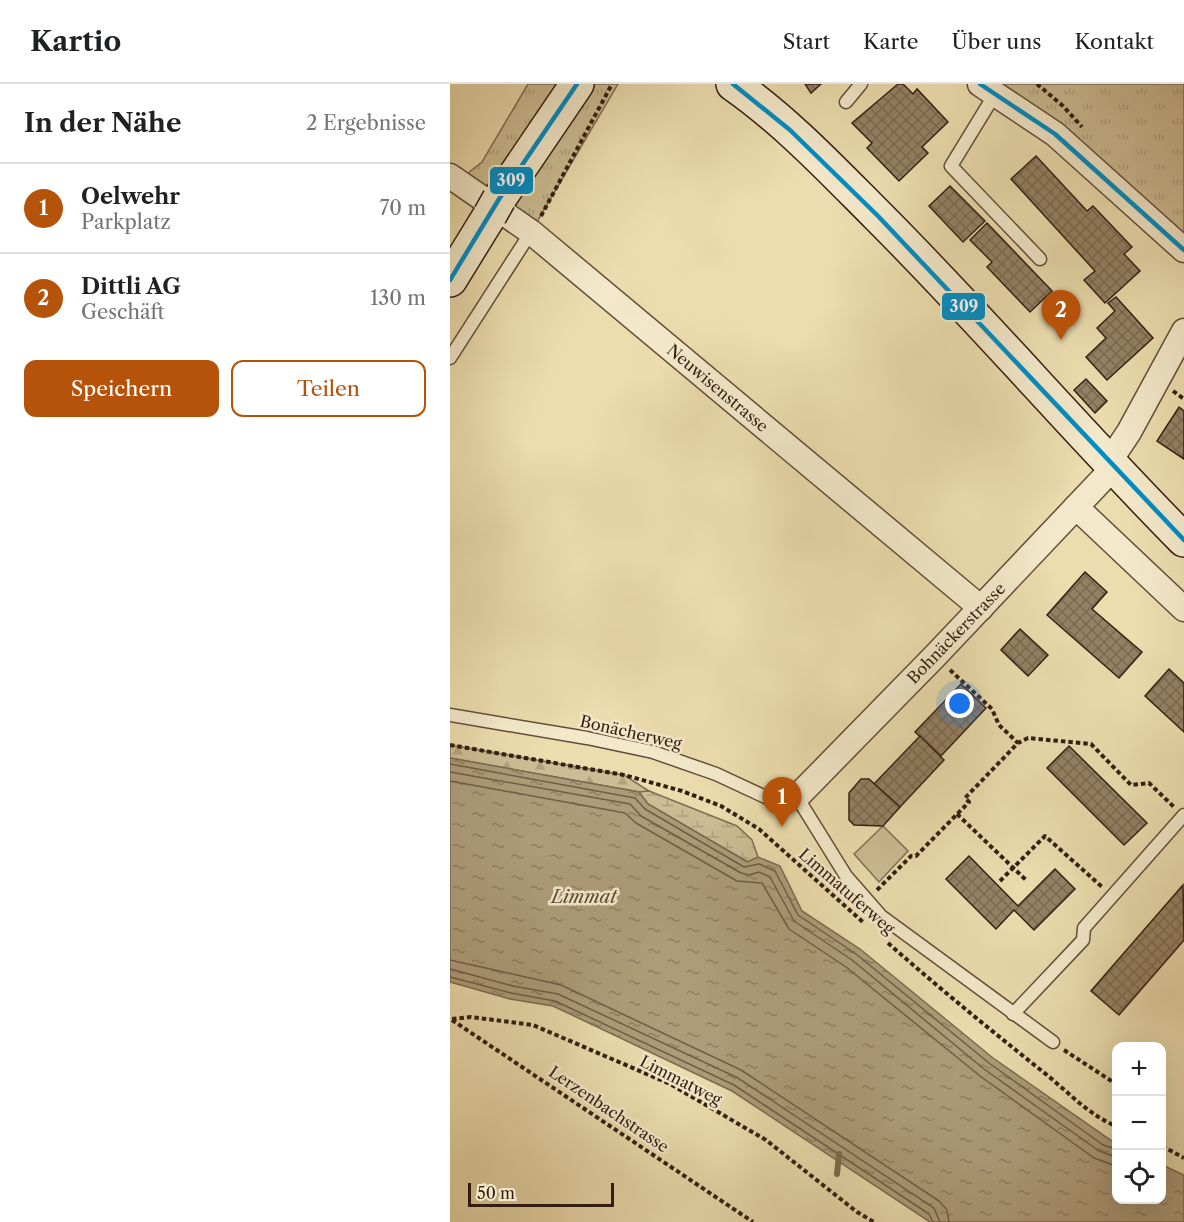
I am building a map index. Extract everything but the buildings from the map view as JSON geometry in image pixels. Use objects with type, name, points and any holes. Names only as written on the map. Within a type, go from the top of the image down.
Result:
[{"type":"main road","points":[[450,280],[495,207],[577,84]]},
{"type":"main road","points":[[733,84],[767,108],[805,141],[955,292],[1111,464],[1184,540]]},
{"type":"street","points":[[987,89],[1055,134],[1184,250]]},
{"type":"street","name":"Neuwisenstrasse","points":[[453,185],[531,232],[981,608]]},
{"type":"street","name":"Bohnäckerstrasse","points":[[797,797],[1076,507],[1111,464],[1184,331]]},
{"type":"street","points":[[1076,507],[1184,609]]},
{"type":"lane","points":[[846,102],[861,84]]},
{"type":"lane","points":[[987,89],[951,166],[1040,259]]},
{"type":"lane","points":[[450,357],[531,232]]},
{"type":"lane","name":"Bonächerweg","points":[[450,715],[587,738],[653,752],[716,774],[774,801],[786,802],[797,797]]},
{"type":"lane","points":[[797,797],[846,876],[881,916],[1053,1042]]},
{"type":"lane","points":[[1013,1014],[1083,940],[1084,928],[1184,816]]},
{"type":"path","points":[[531,232],[612,84]]},
{"type":"path","points":[[935,656],[992,709],[999,724],[1018,743]]},
{"type":"path","points":[[866,901],[969,802],[965,798],[1018,743],[1028,738],[1091,744],[1131,785],[1149,783],[1184,816]]},
{"type":"path","name":"Limmatuferweg","points":[[450,745],[624,775],[682,790],[721,806],[759,829],[866,924]]},
{"type":"path","points":[[957,814],[1027,881]]},
{"type":"path","points":[[1000,881],[1045,836],[1113,897]]},
{"type":"path","name":"Limmatuferweg","points":[[881,937],[960,1006],[1051,1078],[1076,1102],[1112,1124]]},
{"type":"path","name":"Limmatweg","points":[[451,1019],[471,1017],[533,1024],[670,1084],[765,1140],[857,1212],[874,1222]]},
{"type":"path","name":"Lerzenbachstrasse","points":[[451,1019],[490,1043],[753,1222]]},
{"type":"path","points":[[1053,1042],[1112,1081]]},
{"type":"path","points":[[1166,1149],[1184,1158]]},
{"type":"green space","points":[[528,84],[618,84],[531,232],[458,181],[482,162]]},
{"type":"green space","points":[[996,84],[1184,84],[1184,237]]},
{"type":"green space","points":[[450,745],[624,775],[649,791],[639,792],[450,758]]},
{"type":"green space","points":[[649,791],[737,826],[752,840],[758,857],[748,862],[648,804],[639,792]]},
{"type":"green space","points":[[883,826],[908,851],[879,882],[854,854]]},
{"type":"water","name":"Limmat","points":[[450,758],[639,792],[648,804],[747,862],[758,857],[780,866],[802,911],[860,949],[993,1058],[1112,1141],[1112,1204],[1166,1204],[1166,1167],[1184,1175],[1184,1222],[930,1222],[732,1091],[553,1006],[510,999],[450,982]]},
{"type":"waterway","points":[[837,1174],[839,1154]]},
{"type":"transit line","name":"309","points":[[450,280],[499,199],[577,84]]},
{"type":"transit line","name":"309","points":[[733,84],[790,130],[878,216],[1184,540]]},
{"type":"transit line","name":"309","points":[[980,84],[1055,134],[1184,250]]},
{"type":"place","name":"Dittli AG","points":[[1061,340]]},
{"type":"place","name":"Oelwehr","points":[[782,827]]}]
